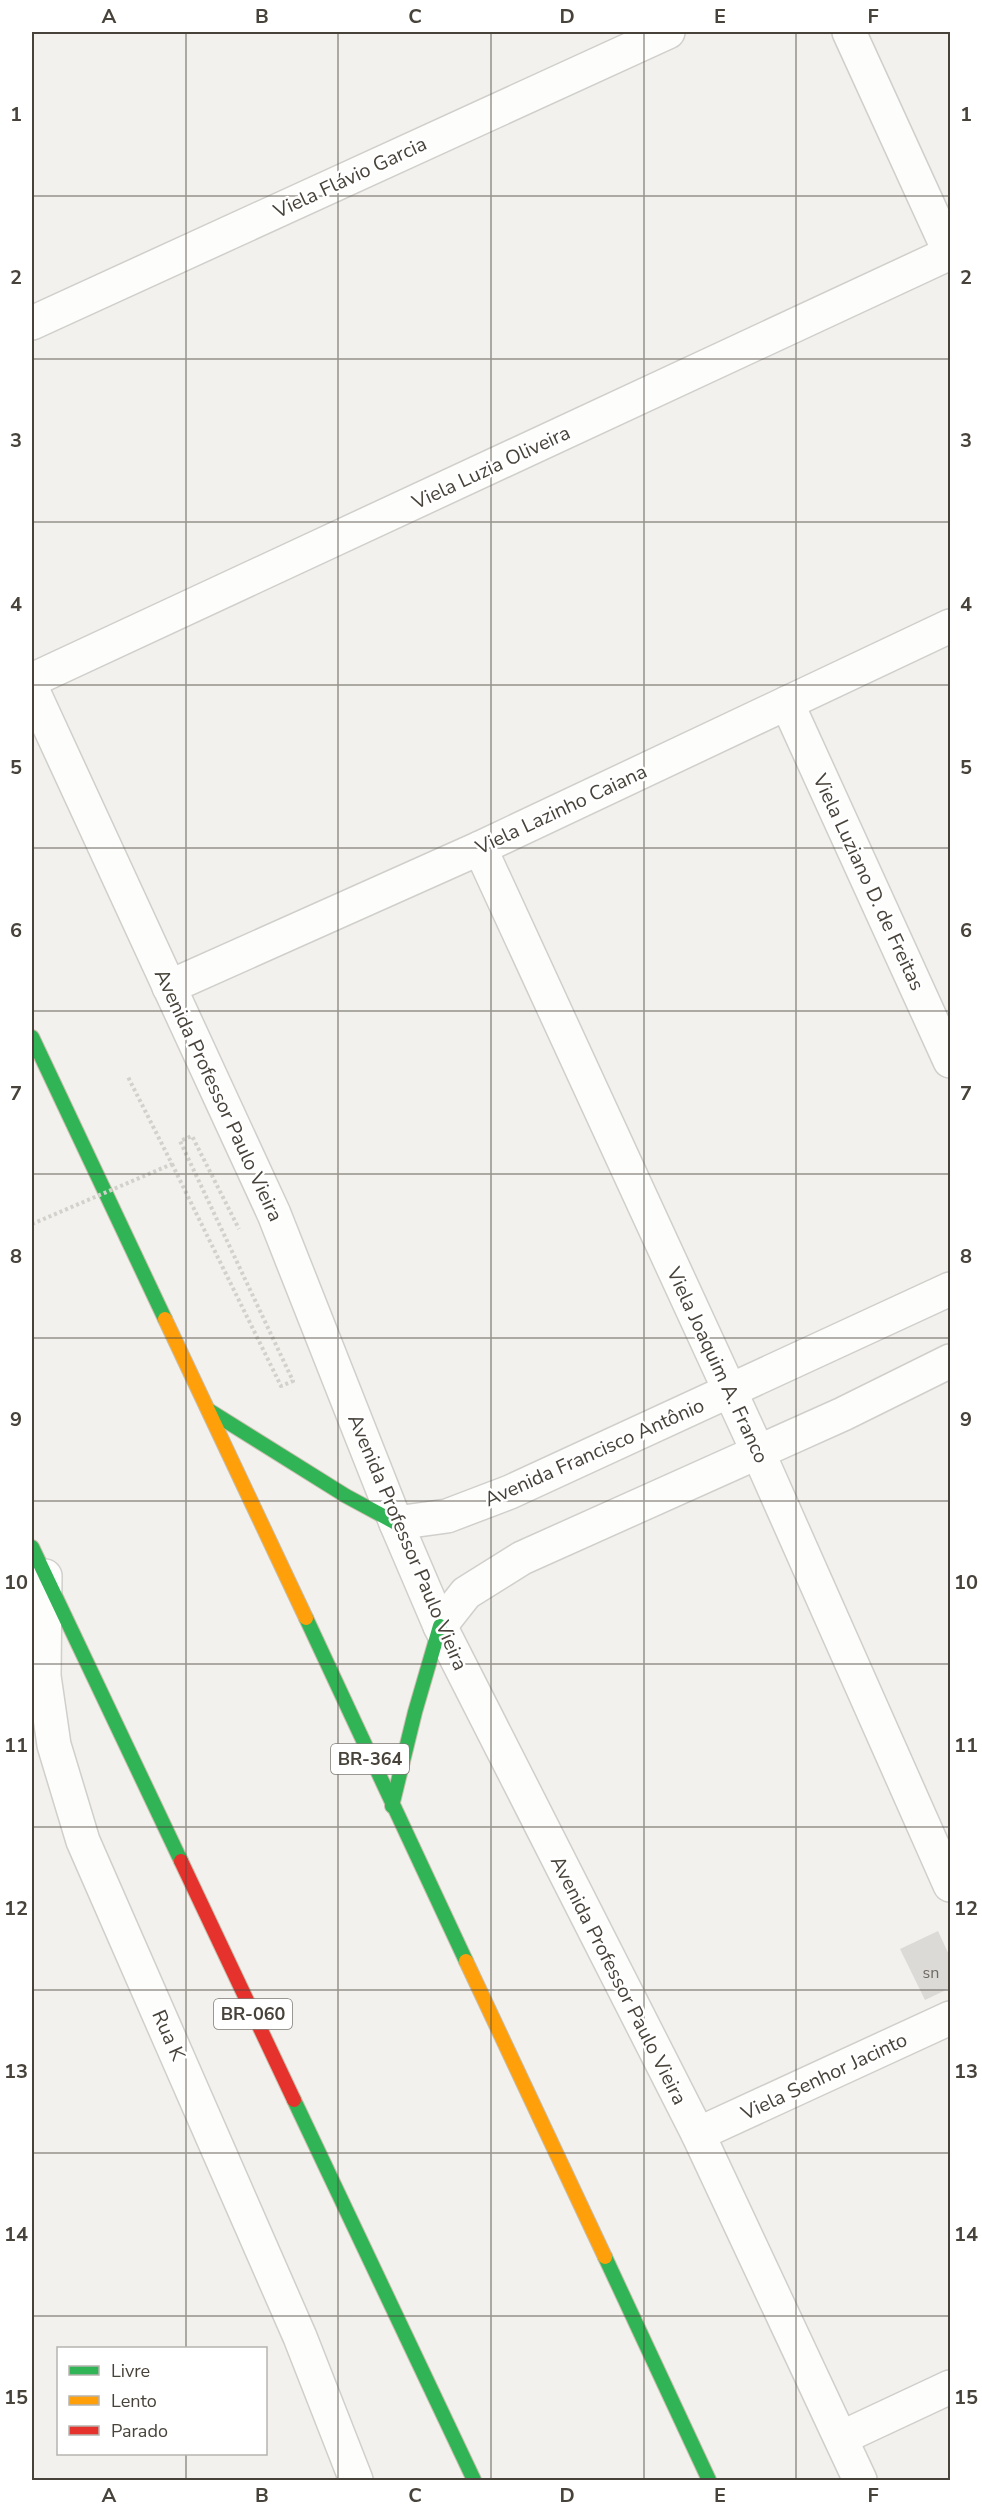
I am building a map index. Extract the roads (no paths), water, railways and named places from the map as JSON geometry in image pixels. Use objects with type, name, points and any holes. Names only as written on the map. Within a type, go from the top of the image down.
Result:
[{"type":"highway","name":"BR-364","points":[[32,1037],[210,1411],[392,1806],[709,2481]]},
{"type":"highway","points":[[210,1411],[346,1496],[396,1523]]},
{"type":"highway","name":"BR-060","points":[[38,1562],[474,2481]]},
{"type":"highway","points":[[392,1806],[421,1690],[440,1626]]},
{"type":"street","name":"Viela Flávio Garcia","points":[[32,323],[668,32]]},
{"type":"street","points":[[849,32],[951,253]]},
{"type":"street","name":"Viela Luzia Oliveira","points":[[32,680],[951,253]]},
{"type":"street","name":"Viela Lazinho Caiana","points":[[170,987],[480,848],[951,626]]},
{"type":"street","name":"Avenida Professor Paulo Vieira","points":[[32,689],[274,1214],[396,1523],[440,1626],[698,2134],[860,2481]]},
{"type":"street","name":"Viela Luziano D. de Freitas","points":[[787,703],[951,1061]]},
{"type":"street","name":"Viela Joaquim A. Franco","points":[[480,848],[758,1452],[951,1885]]},
{"type":"street","name":"Avenida Francisco Antônio","points":[[396,1523],[447,1516],[499,1496],[951,1289]]},
{"type":"street","points":[[440,1626],[466,1593],[522,1558],[758,1452],[951,1361]]},
{"type":"street","name":"Rua K","points":[[38,1562],[44,1676],[54,1745],[82,1841],[300,2337],[356,2481]]},
{"type":"street","name":"Viela Senhor Jacinto","points":[[698,2134],[951,2018]]},
{"type":"street","points":[[841,2438],[951,2387]]}]
